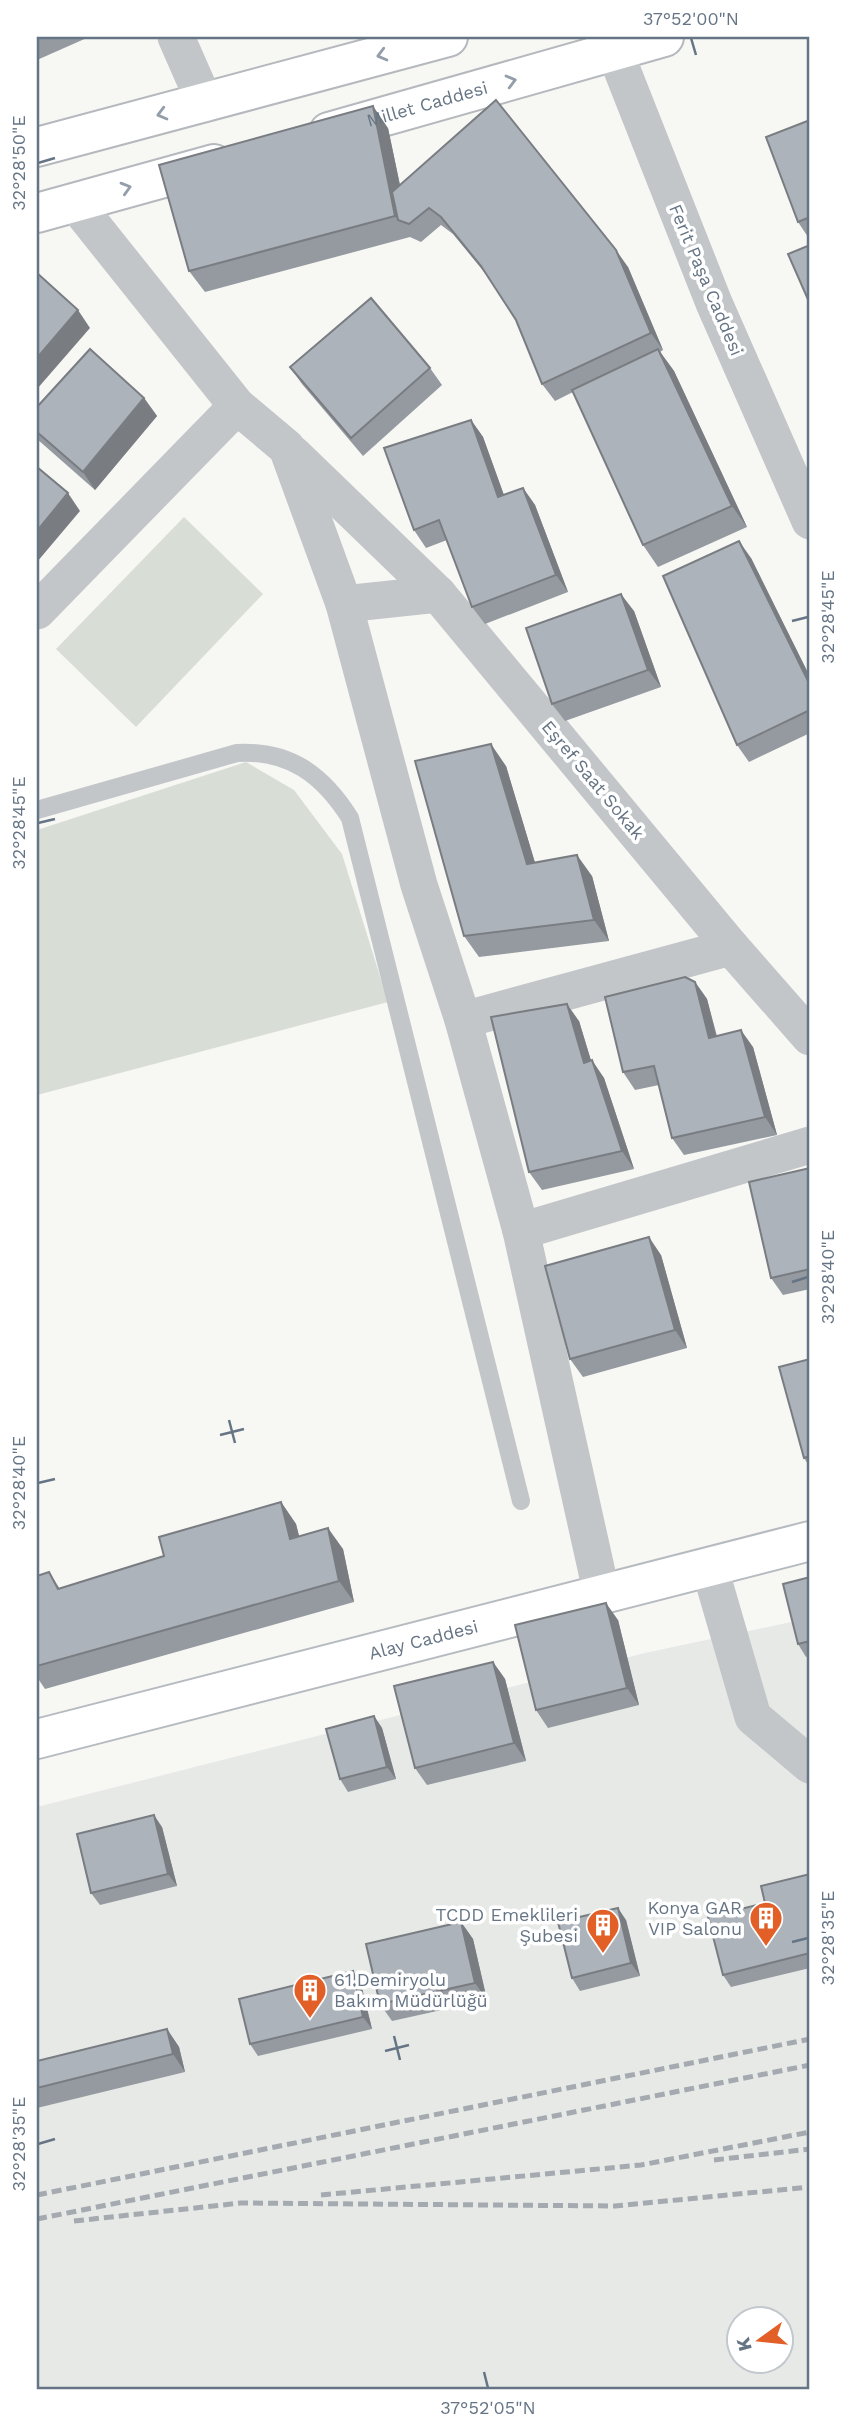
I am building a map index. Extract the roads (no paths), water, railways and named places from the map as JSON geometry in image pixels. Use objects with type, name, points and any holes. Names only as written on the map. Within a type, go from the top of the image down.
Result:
[{"type":"main road","points":[[37,147],[448,37]]},
{"type":"main road","name":"Millet Caddesi","points":[[300,140],[612,45],[664,37]]},
{"type":"main road","points":[[37,212],[247,155]]},
{"type":"main road","name":"Alay Caddesi","points":[[37,1739],[710,1569],[810,1541]]},
{"type":"street","points":[[176,37],[205,103]]},
{"type":"street","name":"Ferit Paşa Caddesi","points":[[612,45],[714,303],[810,521]]},
{"type":"street","name":"Eşref Saat Sokak","points":[[75,203],[237,406],[287,448],[438,594],[731,947],[810,1037]]},
{"type":"street","points":[[37,611],[237,406]]},
{"type":"street","points":[[287,448],[344,604],[418,885],[463,1020],[521,1231],[602,1595]]},
{"type":"street","points":[[344,604],[438,594]]},
{"type":"street","points":[[463,1020],[731,947]]},
{"type":"street","points":[[521,1231],[810,1145]]},
{"type":"street","points":[[710,1569],[753,1717],[810,1765]]},
{"type":"lane","points":[[37,810],[237,753],[263,751],[286,758],[333,791],[350,818],[521,1501]]},
{"type":"railway","points":[[37,2195],[810,2039]]},
{"type":"railway","points":[[37,2219],[810,2065]]},
{"type":"railway","points":[[321,2195],[641,2165],[810,2132]]},
{"type":"railway","points":[[714,2160],[810,2149]]},
{"type":"railway","points":[[74,2221],[241,2203],[615,2206],[810,2187]]},
{"type":"place","name":"Konya GAR VIP Salonu","points":[[766,1948]]},
{"type":"place","name":"TCDD Emeklileri Şubesi","points":[[603,1955]]},
{"type":"place","name":"61.Demiryolu Bakım Müdürlüğü","points":[[310,2020]]}]
